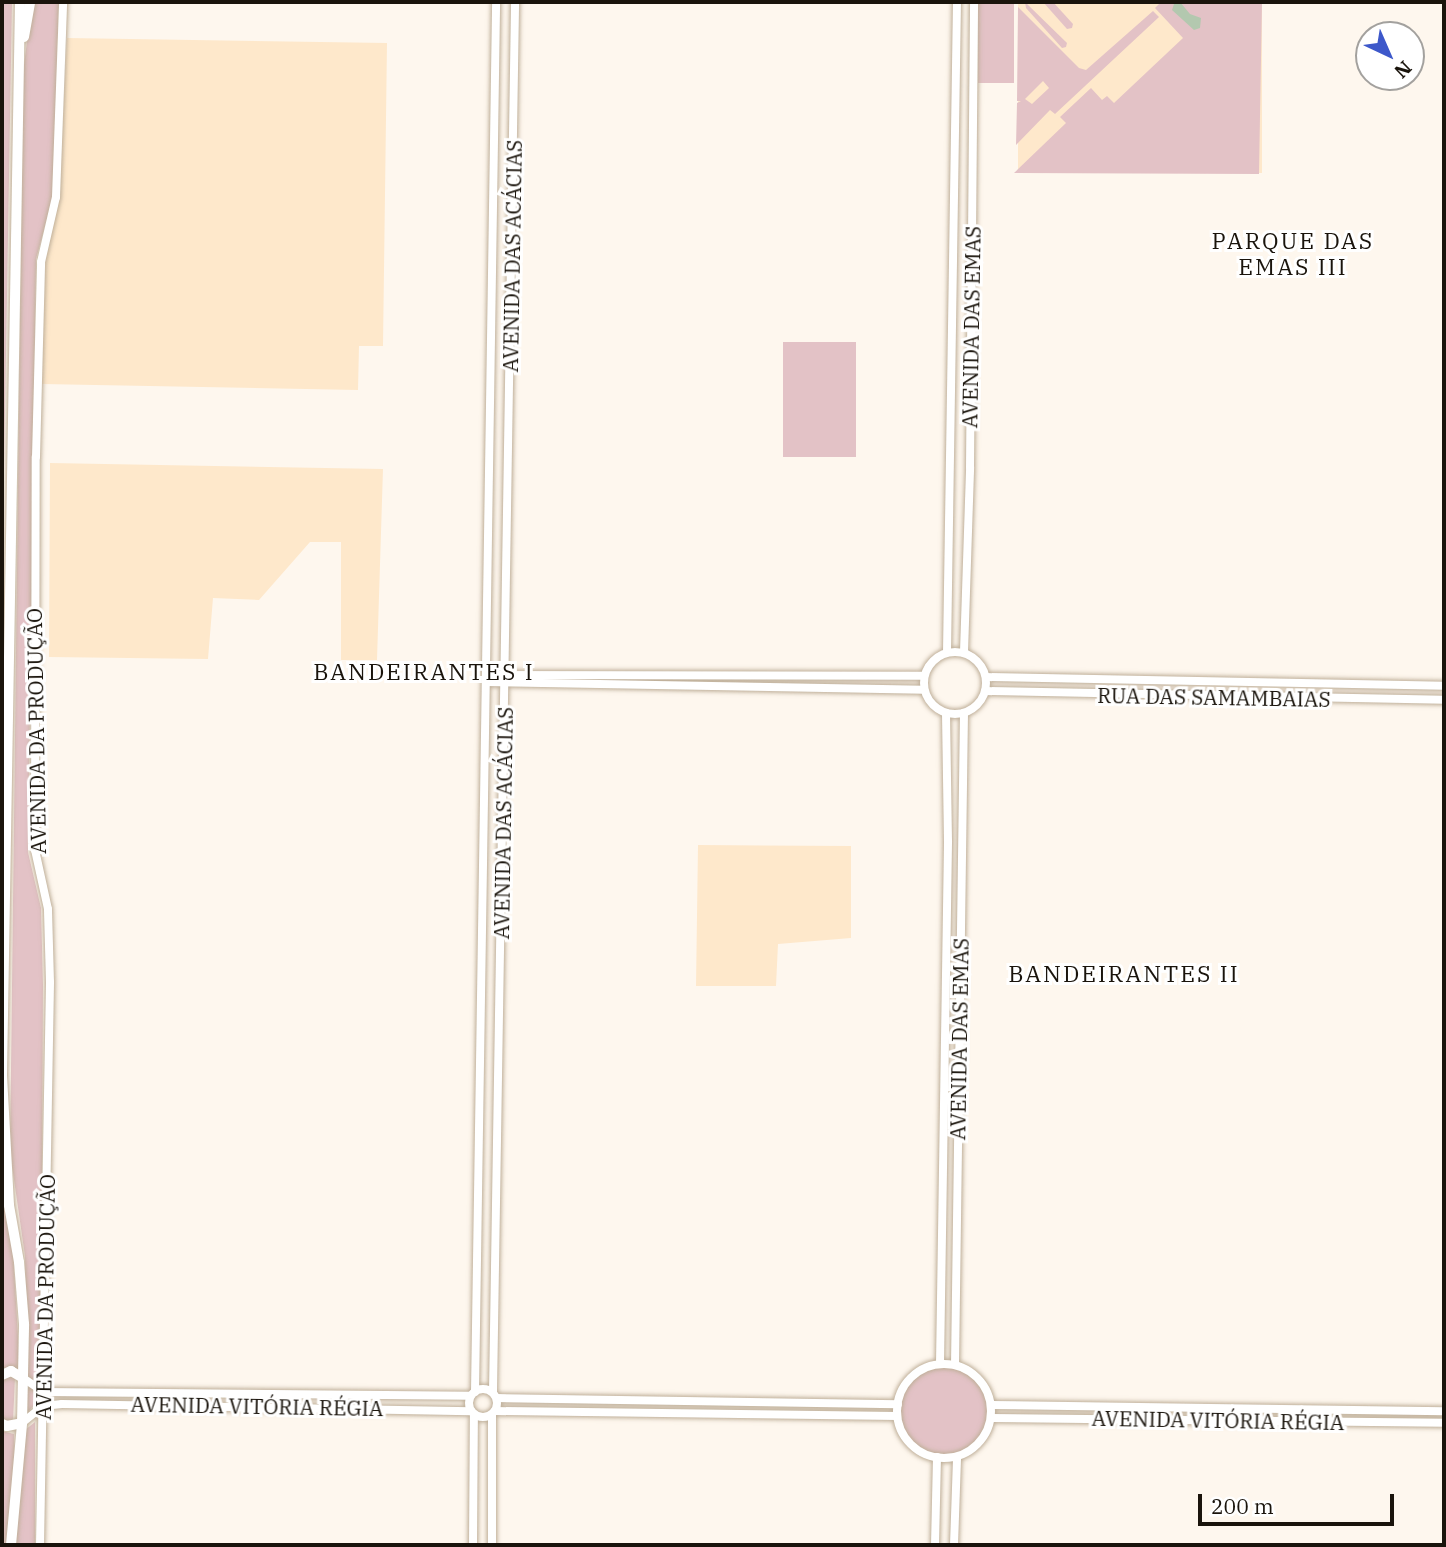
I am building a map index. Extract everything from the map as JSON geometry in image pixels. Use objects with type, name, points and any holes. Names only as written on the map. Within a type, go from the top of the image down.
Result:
[{"type":"highway","points":[[11,1545],[22,1423],[24,1324],[19,1262],[9,1205],[2,1136],[20,2]]},
{"type":"highway","points":[[19,74],[30,2]]},
{"type":"highway","points":[[2,1375],[11,1371],[23,1378]]},
{"type":"highway","points":[[2,1424],[7,1426],[22,1423]]},
{"type":"street","name":"AVENIDA DA PRODUÇÃO","points":[[40,1545],[50,982],[48,909],[35,850],[36,457],[41,262],[56,197],[62,2]]},
{"type":"street","name":"AVENIDA DAS ACÁCIAS","points":[[472,1394],[496,2]]},
{"type":"street","name":"AVENIDA DAS ACÁCIAS","points":[[495,1395],[515,2]]},
{"type":"street","name":"AVENIDA DAS EMAS","points":[[947,652],[957,2]]},
{"type":"street","name":"AVENIDA DAS EMAS","points":[[964,652],[970,467],[974,2]]},
{"type":"street","points":[[947,652],[964,652],[978,662],[986,677],[985,691],[979,702],[964,713],[946,713],[930,702],[924,690],[924,677],[934,658],[947,652]]},
{"type":"street","points":[[486,679],[924,677]]},
{"type":"street","name":"RUA DAS SAMAMBAIAS","points":[[986,677],[1444,686]]},
{"type":"street","points":[[506,679],[924,690]]},
{"type":"street","name":"RUA DAS SAMAMBAIAS","points":[[985,691],[1444,700]]},
{"type":"street","name":"AVENIDA DAS EMAS","points":[[940,1364],[948,841],[946,713]]},
{"type":"street","name":"AVENIDA DAS EMAS","points":[[955,1365],[964,713]]},
{"type":"street","points":[[940,1364],[955,1365],[979,1380],[991,1405],[991,1418],[980,1442],[957,1457],[937,1457],[918,1450],[907,1441],[897,1416],[898,1404],[901,1392],[917,1373],[940,1364]]},
{"type":"street","points":[[23,1378],[44,1392]]},
{"type":"street","points":[[473,1545],[472,1394],[485,1389],[495,1395],[898,1404]]},
{"type":"street","name":"AVENIDA VITÓRIA RÉGIA","points":[[44,1392],[472,1394]]},
{"type":"street","points":[[492,1545],[495,1395]]},
{"type":"street","name":"AVENIDA VITÓRIA RÉGIA","points":[[43,1406],[62,1404],[472,1413]]},
{"type":"street","name":"AVENIDA VITÓRIA RÉGIA","points":[[991,1405],[1444,1411]]},
{"type":"street","points":[[22,1423],[43,1406]]},
{"type":"street","points":[[472,1413],[486,1418],[494,1413],[897,1416]]},
{"type":"street","name":"AVENIDA VITÓRIA RÉGIA","points":[[991,1418],[1444,1423]]},
{"type":"street","points":[[935,1545],[937,1457]]},
{"type":"street","points":[[954,1545],[957,1457]]},
{"type":"shaded area","points":[[2,2],[12,2],[2,588]]},
{"type":"shaded area","points":[[32,2],[59,2],[53,197],[36,259],[28,852],[41,908],[43,985],[41,1383],[27,1376],[25,1256],[10,1152],[23,73]]},
{"type":"shaded area","points":[[978,2],[1014,2],[1014,83],[978,83]]},
{"type":"shaded area","points":[[1018,2],[1262,2],[1262,173],[1018,173]]},
{"type":"shaded area","points":[[1025,2],[1067,43],[1066,47],[1062,48],[1026,8]]},
{"type":"shaded area","points":[[1043,2],[1053,2],[1073,24],[1072,28],[1067,29]]},
{"type":"shaded area","points":[[1161,2],[1262,2],[1259,174],[1014,173],[1066,123],[1060,117],[1091,88],[1102,100],[1107,96],[1114,103],[1183,38],[1155,8]]},
{"type":"shaded area","points":[[1180,2],[1190,14],[1201,18],[1200,28],[1194,30],[1172,10],[1174,4]]},
{"type":"shaded area","points":[[1018,7],[1079,68],[1086,70],[1153,11],[1159,17],[1055,114],[1050,110],[1016,145],[1017,103],[1021,101],[1017,101]],"holes":[[[1043,81],[1049,88],[1032,104],[1025,99]]]},
{"type":"shaded area","points":[[67,38],[387,43],[383,346],[359,346],[358,390],[42,384],[45,262],[59,198]]},
{"type":"shaded area","points":[[783,342],[856,342],[856,457],[783,457]]},
{"type":"shaded area","points":[[50,463],[383,469],[377,660],[341,660],[341,542],[310,542],[259,600],[213,598],[208,659],[49,657]]},
{"type":"shaded area","points":[[698,845],[851,846],[851,938],[778,944],[776,986],[696,986]]},
{"type":"shaded area","points":[[3,1188],[12,1233],[20,1371],[2,1371]]},
{"type":"shaded area","points":[[944,1367],[961,1371],[975,1380],[984,1394],[988,1411],[984,1428],[975,1442],[961,1451],[944,1455],[927,1451],[913,1442],[904,1428],[900,1411],[904,1394],[913,1380],[927,1371]]},
{"type":"shaded area","points":[[5,1375],[15,1377],[13,1423],[2,1420],[2,1378]]},
{"type":"shaded area","points":[[26,1383],[35,1391],[38,1401],[25,1415]]},
{"type":"shaded area","points":[[35,1422],[35,1545],[14,1545],[25,1430]]},
{"type":"shaded area","points":[[2,1431],[14,1434],[15,1460],[8,1545],[2,1545]]},
{"type":"district","name":"PARQUE DAS EMAS III","points":[[1293,253]]},
{"type":"district","name":"BANDEIRANTES I","points":[[424,671]]},
{"type":"district","name":"BANDEIRANTES II","points":[[1124,973]]}]
